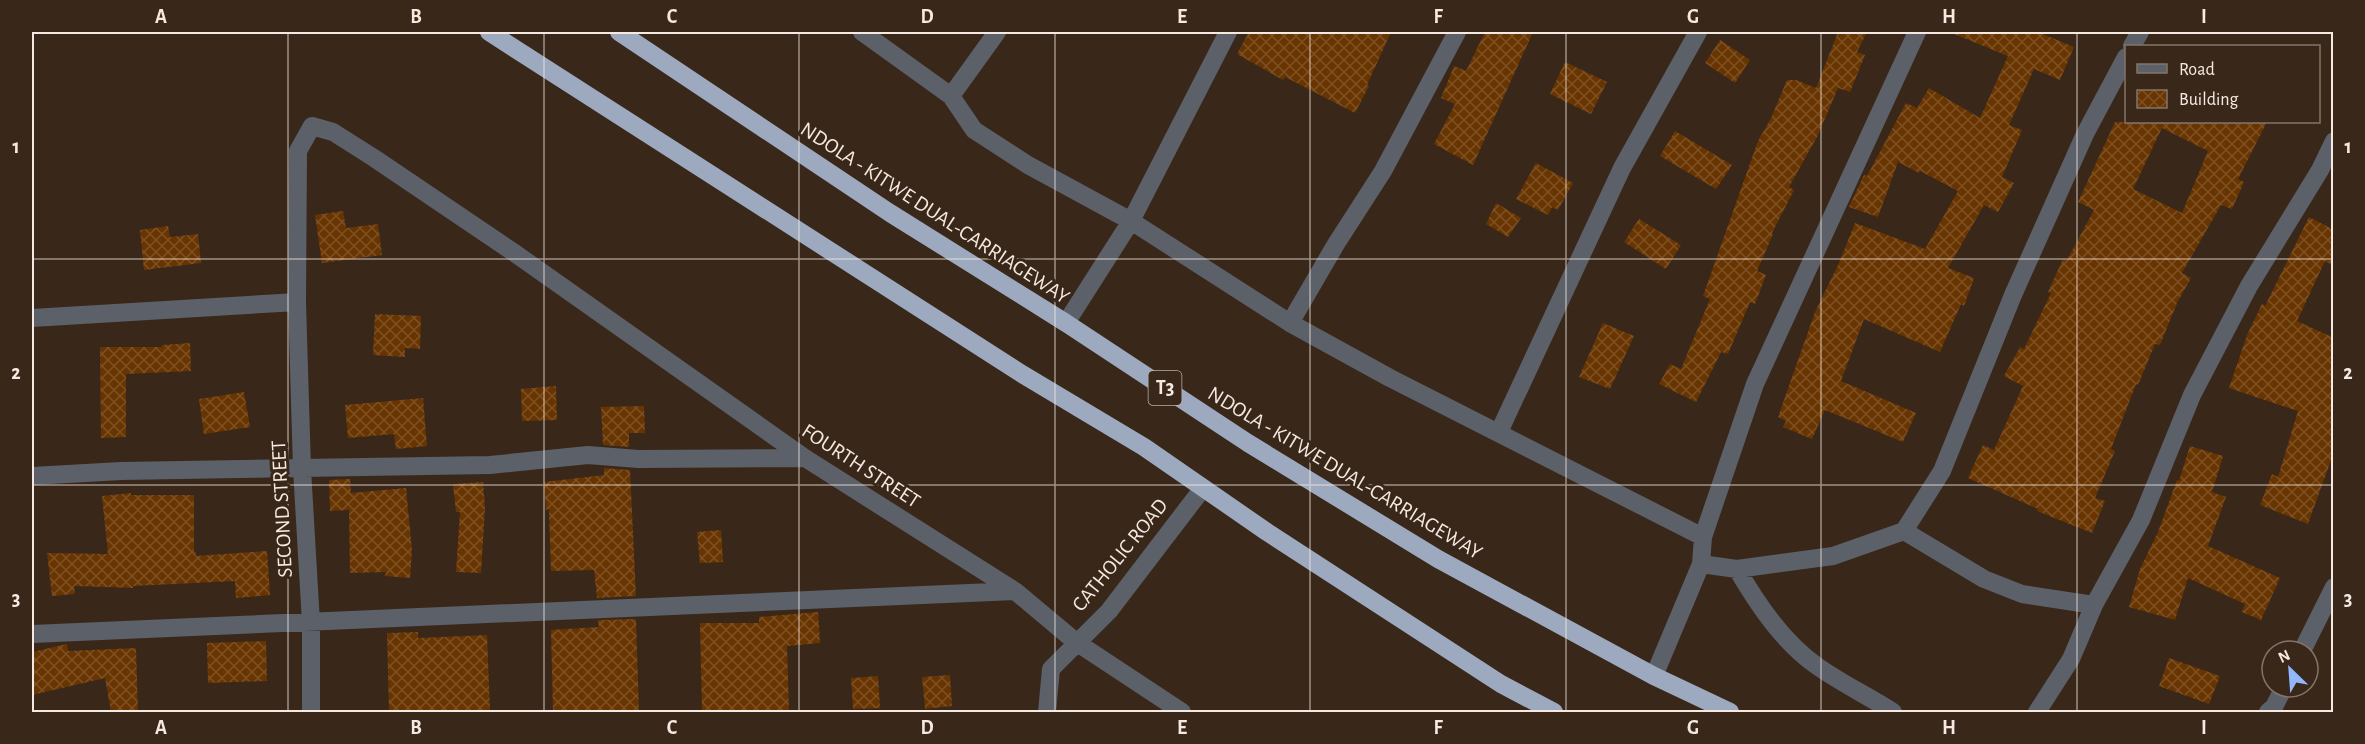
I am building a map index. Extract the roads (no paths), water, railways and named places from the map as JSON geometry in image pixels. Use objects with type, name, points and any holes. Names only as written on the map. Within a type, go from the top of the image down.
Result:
[{"type":"highway","points":[[489,32],[1002,361],[1144,447],[1501,684],[1554,712]]},
{"type":"highway","name":"NDOLA - KITWE DUAL-CARRIAGEWAY","points":[[619,32],[890,213],[1066,323],[1248,443],[1438,559],[1654,676],[1730,712]]},
{"type":"street","points":[[862,32],[951,96],[974,130],[1029,165],[1131,221],[1290,323],[1390,378],[1703,537]]},
{"type":"street","points":[[951,96],[996,32]]},
{"type":"street","points":[[1066,323],[1131,221],[1228,32]]},
{"type":"street","points":[[1290,323],[1336,244],[1383,171],[1458,32]]},
{"type":"street","points":[[1499,432],[1622,168],[1698,32]]},
{"type":"street","points":[[1654,676],[1701,564],[1703,537],[1755,384],[1917,32]]},
{"type":"street","points":[[1701,564],[1737,570],[1833,556],[1904,531],[1942,471],[2013,295],[2085,134],[2125,61]]},
{"type":"street","name":"FOURTH STREET","points":[[297,302],[298,151],[312,126],[333,132],[516,254],[805,458],[1016,591],[1076,642],[1182,712]]},
{"type":"street","points":[[2037,712],[2071,659],[2094,605],[2141,520],[2192,394],[2249,286],[2320,170],[2334,141]]},
{"type":"street","points":[[32,318],[297,302]]},
{"type":"street","name":"SECOND STREET","points":[[297,302],[302,470],[311,623],[311,712]]},
{"type":"street","points":[[32,476],[121,471],[302,470],[490,465],[588,455],[638,459],[805,458]]},
{"type":"street","name":"CATHOLIC ROAD","points":[[1047,712],[1051,669],[1109,611],[1203,488]]},
{"type":"street","points":[[1904,531],[1983,579],[2022,594],[2094,605]]},
{"type":"street","points":[[1737,570],[1761,609],[1816,666],[1893,712]]},
{"type":"street","points":[[2308,639],[2334,587]]},
{"type":"street","points":[[32,634],[1016,591]]},
{"type":"street","points":[[2268,712],[2278,699]]}]
